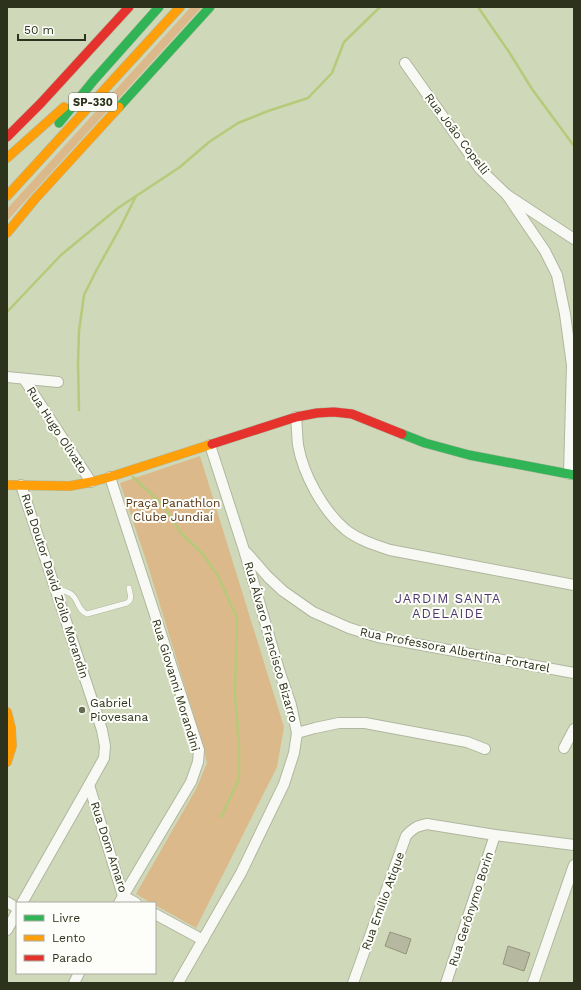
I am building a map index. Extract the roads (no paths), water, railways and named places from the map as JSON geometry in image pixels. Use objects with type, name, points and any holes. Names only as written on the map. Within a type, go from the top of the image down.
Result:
[{"type":"main road","points":[[7,137],[41,103],[129,7]]},
{"type":"main road","name":"SP-330","points":[[51,132],[94,80],[159,7]]},
{"type":"main road","name":"SP-330","points":[[7,196],[180,7]]},
{"type":"main road","points":[[7,230],[210,7]]},
{"type":"main road","points":[[7,158],[94,80]]},
{"type":"main road","points":[[7,233],[35,199]]},
{"type":"main road","points":[[7,484],[70,486],[91,482],[296,417],[328,412],[352,414],[425,443],[469,455],[571,474]]},
{"type":"main road","points":[[7,712],[11,728],[12,746],[7,762]]},
{"type":"street","name":"Rua João Copelli","points":[[405,63],[480,169],[507,195],[574,239]]},
{"type":"street","points":[[507,195],[545,251],[556,275],[573,365],[571,474]]},
{"type":"street","points":[[7,377],[58,382]]},
{"type":"street","name":"Rua Hugo Olivato","points":[[24,379],[91,482]]},
{"type":"street","points":[[296,417],[298,445],[305,470],[315,492],[330,514],[346,530],[366,542],[390,550],[574,585]]},
{"type":"street","name":"Rua Álvaro Francisco Bizarro","points":[[178,983],[241,873],[284,784],[294,753],[297,733],[291,705],[244,550],[210,445]]},
{"type":"street","name":"Rua Giovanni Morandini","points":[[110,477],[199,750],[198,762],[191,782],[121,900]]},
{"type":"street","name":"Rua Doutor David Zoilo Morandin","points":[[21,485],[106,746],[104,758],[23,902]]},
{"type":"street","name":"Rua Professora Albertina Fortarel","points":[[244,550],[268,578],[283,591],[313,612],[349,628],[378,637],[574,673]]},
{"type":"street","points":[[297,733],[339,723],[365,723],[467,742],[485,749]]},
{"type":"street","points":[[564,748],[574,729]]},
{"type":"street","name":"Rua Dom Amaro","points":[[89,785],[121,900],[131,902]]},
{"type":"street","name":"Rua Emílio Atique","points":[[353,983],[406,836],[411,829],[427,824],[495,836]]},
{"type":"street","points":[[495,836],[574,845]]},
{"type":"street","name":"Rua Gerônymo Borin","points":[[446,983],[495,836]]},
{"type":"street","points":[[533,983],[574,865]]},
{"type":"street","points":[[7,902],[16,907]]},
{"type":"street","points":[[7,930],[16,914]]},
{"type":"street","points":[[156,915],[203,940]]},
{"type":"street","points":[[74,983],[78,974]]},
{"type":"lane","points":[[56,589],[68,592],[72,595],[80,610],[87,614],[129,601],[131,596],[129,588]]},
{"type":"waterway","points":[[7,312],[61,255],[118,208],[180,167],[209,142],[238,123],[268,111],[308,98],[332,73],[344,42],[380,7]]},
{"type":"waterway","points":[[478,7],[532,89],[574,146]]},
{"type":"waterway","points":[[79,410],[79,331],[84,295],[136,196]]},
{"type":"waterway","points":[[133,477],[162,504],[181,533],[203,554],[219,578],[237,618],[235,694],[239,743],[239,779],[221,817]]},
{"type":"place","name":"Gabriel Piovesana","points":[[82,710]]},
{"type":"district","name":"JARDIM SANTA ADELAIDE","points":[[448,606]]},
{"type":"park label","name":"Praça Panathlon Clube Jundiaí","points":[[173,510]]}]
